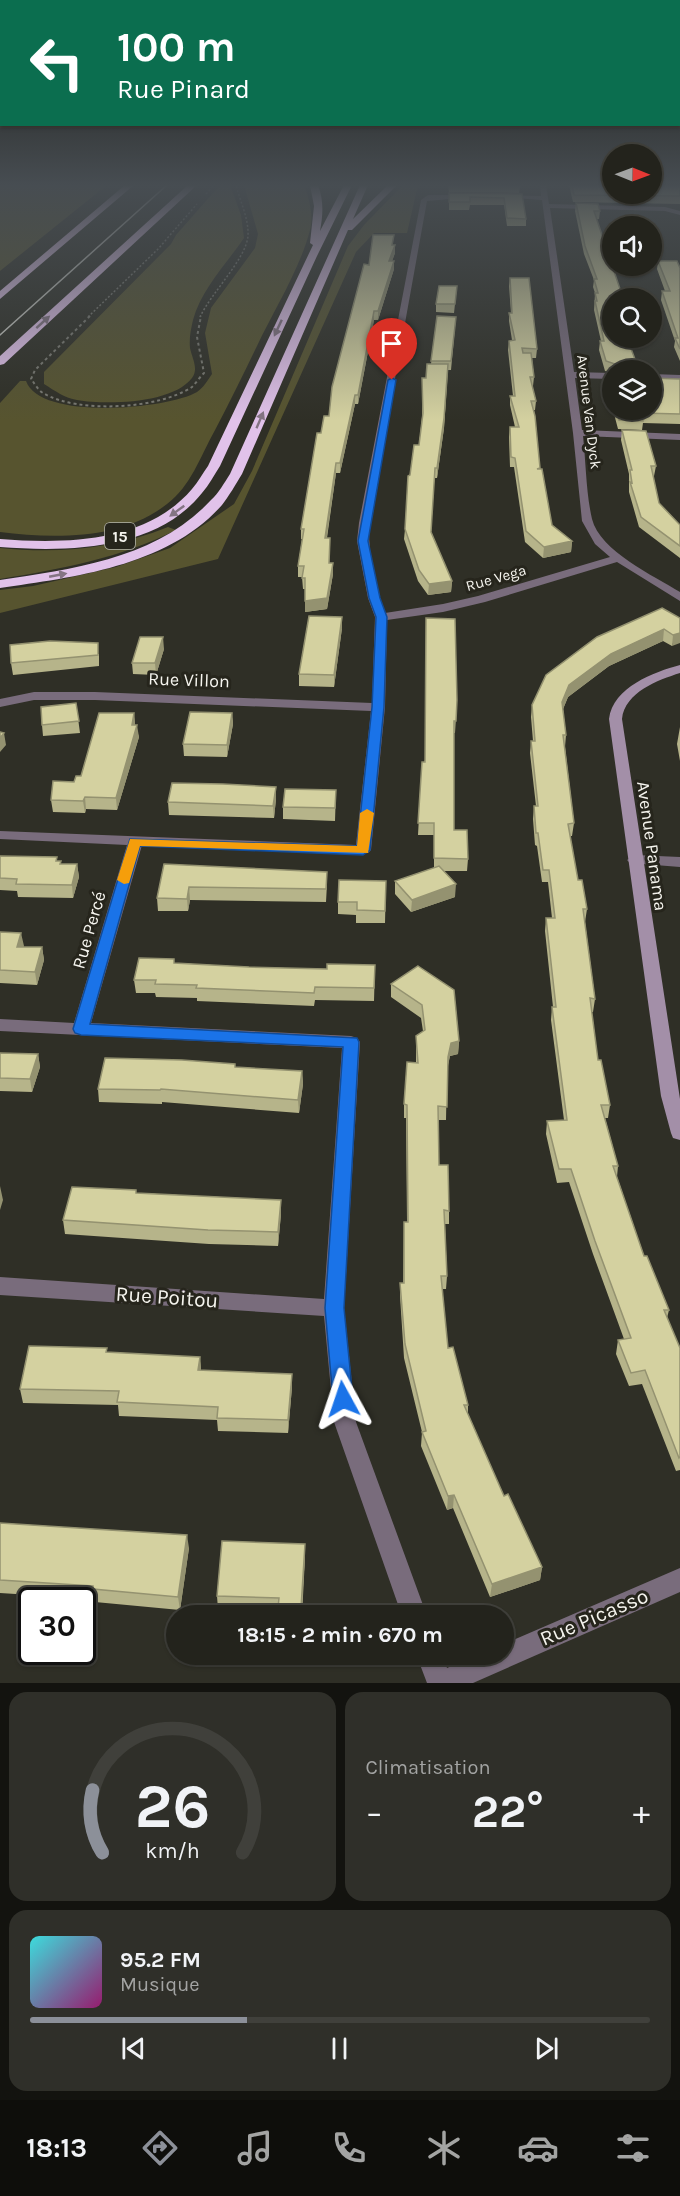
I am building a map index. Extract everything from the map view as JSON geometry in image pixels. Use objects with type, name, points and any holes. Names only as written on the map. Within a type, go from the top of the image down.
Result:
[{"type":"highway","points":[[0,295],[38,264]]},
{"type":"highway","points":[[0,362],[108,264]]},
{"type":"highway","name":"15","points":[[0,543],[57,545],[112,538],[160,522],[190,501],[214,466],[308,264]]},
{"type":"highway","points":[[0,585],[70,572],[132,555],[179,534],[212,509],[236,474],[329,264]]},
{"type":"street","points":[[0,835],[363,850],[378,707],[381,617],[374,598],[363,541],[364,523],[412,264]]},
{"type":"street","name":"Avenue Van Dyck","points":[[554,264],[578,433],[587,521],[599,542],[618,558],[680,597]]},
{"type":"street","points":[[569,375],[602,376]]},
{"type":"street","points":[[662,377],[680,378]]},
{"type":"street","points":[[578,433],[680,437]]},
{"type":"street","name":"Rue Vega","points":[[381,617],[443,608],[481,599],[618,558]]},
{"type":"street","name":"Avenue Panama","points":[[680,669],[643,684],[628,697],[617,712],[618,743],[670,1096],[680,1134]]},
{"type":"street","name":"Rue Villon","points":[[0,703],[34,696],[84,696],[378,707]]},
{"type":"street","name":"Rue Percé","points":[[81,1029],[135,842]]},
{"type":"street","points":[[635,860],[680,862]]},
{"type":"street","points":[[0,1025],[351,1042],[334,1308],[345,1422],[411,1605]]},
{"type":"street","name":"Rue Poitou","points":[[0,1286],[334,1308]]},
{"type":"street","name":"Rue Picasso","points":[[441,1683],[680,1580]]},
{"type":"street","points":[[434,1665],[441,1683]]},
{"type":"path","points":[[143,264],[35,370],[31,379],[36,388],[50,396],[73,403],[116,406],[160,400],[197,384],[204,373],[197,337],[202,312],[212,292],[233,264]]},
{"type":"shaded area","points":[[0,264],[9,264],[0,271]]},
{"type":"shaded area","points":[[152,264],[225,264],[208,287],[193,320],[190,348],[195,367],[194,375],[183,387],[154,398],[138,401],[89,402],[60,394],[44,384],[44,372]]},
{"type":"shaded area","points":[[244,264],[298,264],[199,461],[189,480],[175,497],[149,516],[109,531],[65,536],[0,532],[0,403],[20,381],[26,381],[36,394],[55,402],[79,407],[134,407],[182,398],[197,392],[212,374],[205,333],[211,308]]},
{"type":"shaded area","points":[[341,264],[351,264],[218,559],[0,613],[0,590],[33,586],[116,567],[170,548],[234,504],[252,471]]},
{"type":"shaded area","points":[[168,527],[176,530],[112,555],[0,579],[0,548],[64,550],[86,548],[127,540]]},
{"type":"building","points":[[364,264],[393,264],[378,311],[374,311],[358,395],[355,395],[340,463],[336,463],[325,538],[330,538],[329,563],[333,563],[327,598],[305,601],[305,578],[302,578],[304,566],[298,566],[304,529],[301,529],[317,433],[321,433],[324,416],[329,416],[332,387]]},
{"type":"building","points":[[591,264],[602,264],[602,276],[616,276],[620,288],[602,288],[602,332],[595,301],[597,301],[595,293],[598,293],[594,279],[597,279]]},
{"type":"building","points":[[662,264],[678,264],[680,268],[680,349],[675,338],[678,338],[662,291],[670,291],[662,271]]},
{"type":"building","points":[[510,278],[529,278],[537,349],[522,348],[523,353],[531,353],[534,377],[530,377],[536,401],[531,401],[535,416],[540,468],[537,469],[542,469],[552,525],[572,541],[544,547],[526,531],[515,458],[511,457],[510,427],[519,427],[510,396],[515,396],[509,341],[515,340],[509,313],[512,313]]},
{"type":"building","points":[[439,286],[457,286],[455,304],[436,304]]},
{"type":"building","points":[[437,316],[456,317],[451,361],[431,361]]},
{"type":"building","points":[[602,348],[631,348],[635,360],[606,360]]},
{"type":"building","points":[[427,364],[448,364],[444,418],[437,468],[435,468],[431,532],[452,581],[429,584],[419,570],[405,529],[408,476],[414,445],[419,445],[423,413],[422,378],[426,378]]},
{"type":"building","points":[[662,378],[680,379],[680,414],[662,414]]},
{"type":"building","points":[[622,430],[646,431],[656,466],[651,466],[659,503],[680,525],[680,546],[641,517],[630,482],[632,483],[630,470],[632,470]]},
{"type":"building","points":[[662,608],[680,618],[680,633],[673,635],[664,629],[611,654],[569,685],[562,702],[566,735],[563,735],[574,823],[568,824],[578,880],[582,880],[587,909],[583,909],[595,999],[590,998],[598,1060],[601,1060],[610,1105],[601,1105],[618,1166],[613,1166],[644,1256],[647,1256],[669,1310],[664,1310],[680,1348],[679,1458],[645,1370],[631,1373],[618,1340],[631,1338],[571,1169],[559,1169],[547,1121],[567,1120],[552,1007],[556,1007],[546,918],[555,918],[549,870],[543,870],[538,833],[536,833],[534,806],[538,806],[531,741],[535,741],[532,705],[546,675],[597,637]]},
{"type":"building","points":[[309,616],[342,617],[334,675],[299,674]]},
{"type":"building","points":[[426,618],[455,619],[457,700],[456,721],[454,721],[454,830],[467,830],[468,859],[434,858],[434,823],[418,823],[422,762],[425,762]]},
{"type":"building","points":[[140,637],[163,637],[155,663],[132,663]]},
{"type":"building","points":[[50,641],[98,643],[98,655],[11,663],[10,645]]},
{"type":"building","points":[[76,703],[79,721],[42,725],[41,707]]},
{"type":"building","points":[[190,712],[232,713],[227,745],[183,744]]},
{"type":"building","points":[[99,713],[134,713],[132,725],[137,725],[116,798],[85,797],[83,801],[51,800],[53,781],[74,782],[76,776],[81,776]]},
{"type":"building","points":[[172,783],[276,787],[273,806],[168,802]]},
{"type":"building","points":[[285,789],[336,790],[335,808],[283,807]]},
{"type":"building","points":[[0,856],[57,857],[56,861],[61,861],[60,864],[77,864],[72,885],[16,884],[17,879],[0,878]]},
{"type":"building","points":[[164,864],[327,872],[326,889],[189,887],[187,899],[157,898]]},
{"type":"building","points":[[439,866],[456,884],[412,900],[395,881]]},
{"type":"building","points":[[339,880],[386,881],[385,911],[357,910],[357,902],[338,902]]},
{"type":"building","points":[[0,932],[21,933],[17,947],[42,947],[35,972],[0,970]]},
{"type":"building","points":[[139,958],[174,959],[174,963],[249,967],[327,969],[327,964],[375,965],[374,988],[315,987],[314,993],[155,984],[156,980],[134,980]]},
{"type":"building","points":[[418,966],[454,990],[459,1041],[451,1043],[448,1057],[447,1107],[438,1106],[439,1165],[448,1165],[449,1211],[444,1210],[447,1276],[441,1276],[448,1348],[453,1347],[468,1405],[464,1405],[504,1496],[508,1494],[542,1567],[492,1584],[454,1495],[448,1496],[422,1432],[426,1431],[405,1344],[400,1283],[404,1283],[404,1222],[408,1222],[407,1105],[404,1104],[407,1062],[418,1063],[416,1036],[425,1030],[422,1005],[391,984]]},
{"type":"building","points":[[0,1053],[38,1054],[30,1079],[0,1078]]},
{"type":"building","points":[[105,1058],[182,1060],[235,1064],[235,1067],[302,1071],[298,1100],[161,1089],[98,1089]]},
{"type":"building","points":[[72,1187],[136,1190],[136,1193],[281,1200],[278,1232],[208,1230],[63,1220]]},
{"type":"building","points":[[29,1346],[107,1348],[106,1352],[200,1357],[198,1370],[292,1374],[288,1420],[217,1418],[218,1407],[117,1402],[119,1391],[20,1389]]},
{"type":"building","points":[[0,1523],[187,1535],[178,1597],[96,1589],[93,1586],[0,1580]]},
{"type":"building","points":[[222,1541],[305,1544],[301,1605],[278,1605],[279,1598],[217,1596]]},
{"type":"tram line","points":[[0,335],[80,264]]},
{"type":"slow traffic","points":[[124,880],[135,842],[363,850],[367,813]]},
{"type":"route","points":[[343,1399],[334,1308],[351,1042],[81,1029],[135,842],[363,850],[378,707],[381,617],[374,598],[363,541],[364,523],[392,380]]}]
